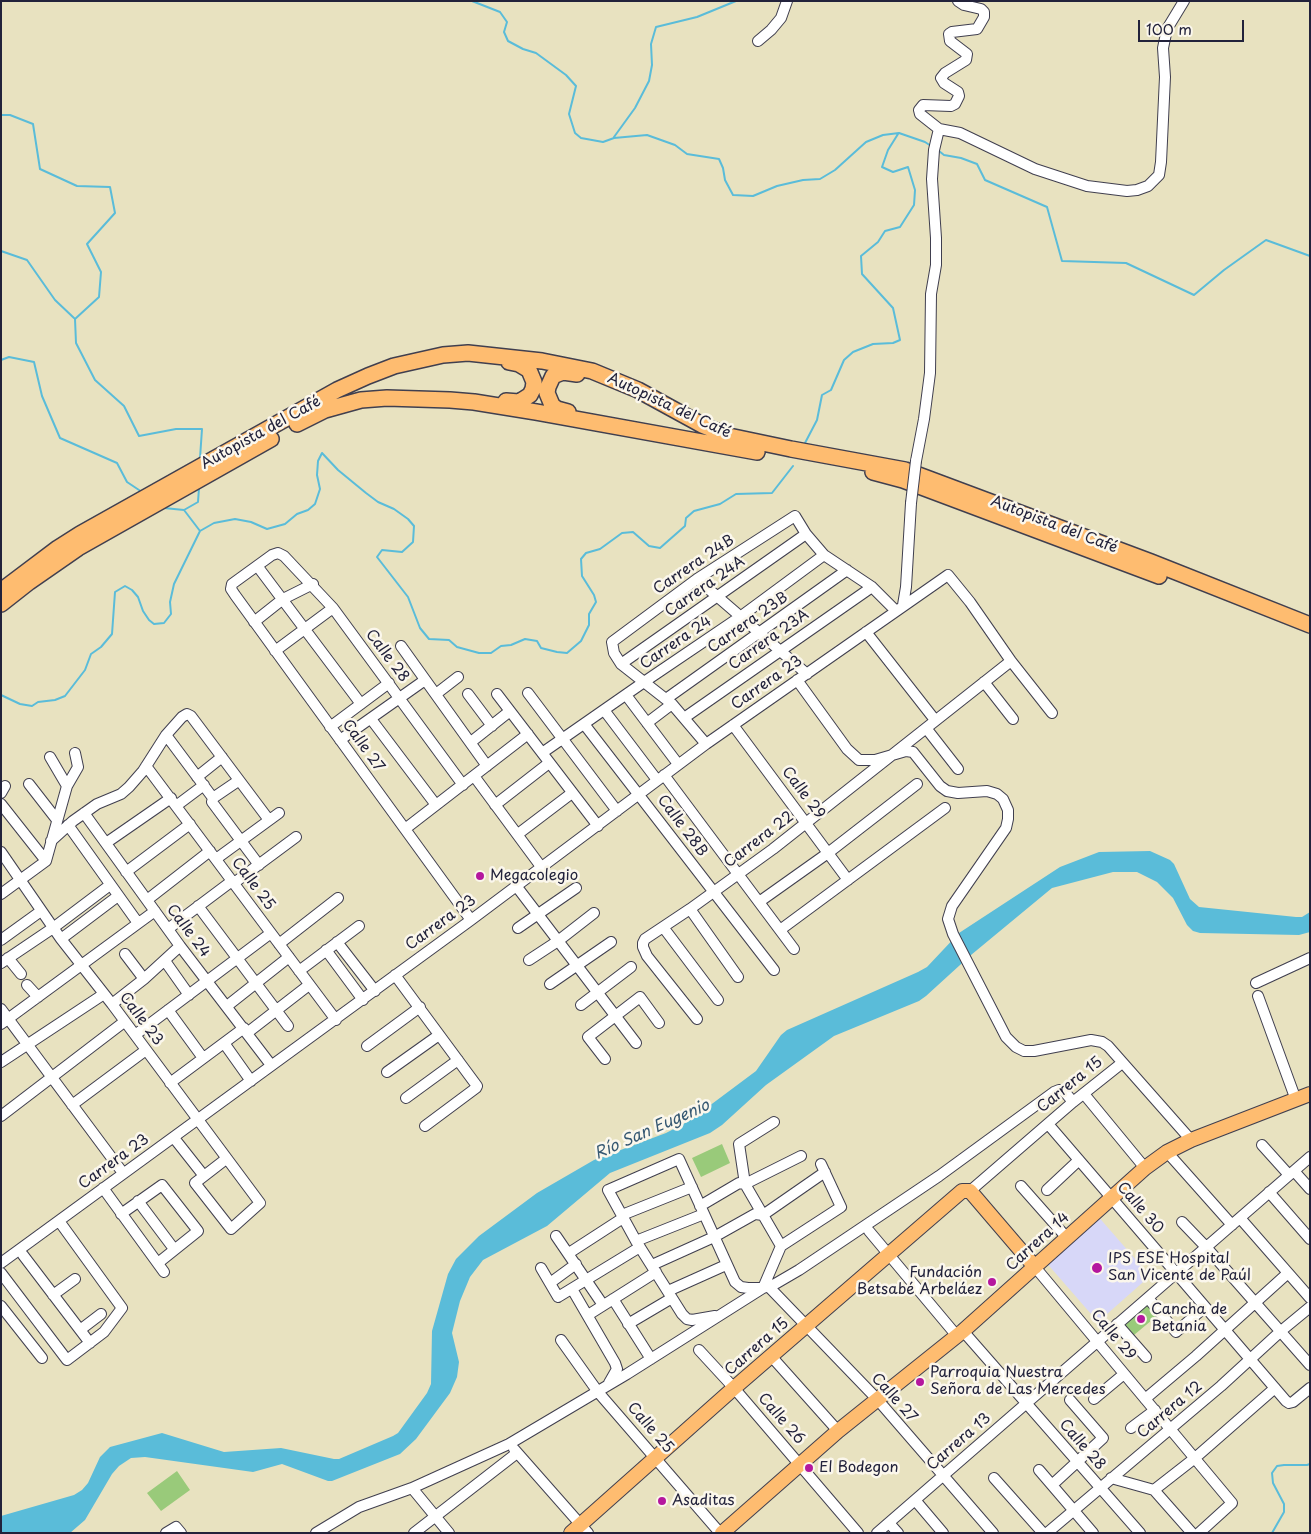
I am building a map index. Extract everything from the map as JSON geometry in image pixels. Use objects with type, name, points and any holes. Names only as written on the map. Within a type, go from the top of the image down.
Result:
[{"type":"highway","name":"Autopista del Café","points":[[1,591],[58,548],[80,534],[338,390],[381,370],[425,358],[455,354],[487,354],[578,367],[605,375],[638,390],[716,432],[742,440],[905,470],[1126,552],[1310,625]]},
{"type":"highway","points":[[381,370],[400,365],[446,360],[493,361],[524,366],[534,382],[530,395],[518,402],[468,396],[388,398]]},
{"type":"highway","points":[[673,436],[633,424],[557,409],[549,400],[547,393],[550,381],[554,376],[563,372],[583,375],[684,414]]},
{"type":"highway","name":"Autopista del Café","points":[[1,604],[78,548],[311,416],[351,402],[388,398],[474,402],[850,468],[903,480],[1310,634]]},
{"type":"main road","name":"Carrera 14","points":[[721,1533],[838,1431],[960,1334],[1144,1168],[1167,1152],[1190,1140],[1310,1094]]},
{"type":"main road","name":"Carrera 15","points":[[580,1530],[734,1388],[957,1194],[968,1191]]},
{"type":"main road","name":"Calle 29","points":[[968,1191],[1035,1267]]},
{"type":"street","points":[[758,41],[781,18],[787,1]]},
{"type":"street","points":[[938,134],[920,114],[919,110],[923,105],[951,106],[955,104],[959,96],[958,92],[944,83],[941,78],[944,73],[966,60],[967,54],[950,41],[949,34],[977,29],[984,17],[984,12],[981,9],[964,5],[958,1]]},
{"type":"street","points":[[938,134],[960,133],[1035,169],[1087,186],[1127,191],[1148,186],[1158,175],[1161,162],[1165,77],[1163,48],[1167,29],[1184,1]]},
{"type":"street","points":[[806,534],[824,555],[872,587],[899,608],[906,587],[911,503],[930,373],[932,294],[936,266],[932,180],[934,150],[938,134]]},
{"type":"street","name":"Carrera 24B","points":[[621,664],[614,653],[612,642],[697,578],[795,516],[806,534]]},
{"type":"street","name":"Carrera 24A","points":[[621,664],[806,534]]},
{"type":"street","name":"Calle 28","points":[[258,567],[272,555],[278,553],[284,556],[312,584],[333,608],[400,697],[463,785]]},
{"type":"street","name":"Carrera 24","points":[[542,753],[740,617],[824,555]]},
{"type":"street","points":[[258,567],[361,704]]},
{"type":"street","name":"Calle 27","points":[[258,567],[232,584],[231,589],[471,920]]},
{"type":"street","name":"Carrera 23B","points":[[647,723],[669,702],[759,633],[847,570]]},
{"type":"street","name":"Carrera 23","points":[[1,1263],[517,887],[678,764],[948,575],[970,602],[1011,661]]},
{"type":"street","points":[[697,578],[807,674]]},
{"type":"street","points":[[254,622],[282,599],[312,584]]},
{"type":"street","name":"Carrera 23A","points":[[684,718],[872,587]]},
{"type":"street","points":[[275,651],[333,608]]},
{"type":"street","points":[[866,632],[935,720]]},
{"type":"street","points":[[401,646],[487,766]]},
{"type":"street","points":[[1011,661],[1052,713]]},
{"type":"street","name":"Carrera 22","points":[[696,1020],[648,956],[643,947],[645,939],[738,875],[806,824],[1011,661]]},
{"type":"street","points":[[621,664],[669,702],[706,744]]},
{"type":"street","points":[[436,694],[458,677]]},
{"type":"street","points":[[340,740],[425,680]]},
{"type":"street","points":[[797,680],[853,755],[859,760],[866,761],[906,750],[913,752],[940,786],[947,791],[958,793],[987,792],[997,794],[1004,799],[1008,810],[1006,828],[949,912],[948,919],[952,934],[1006,1037],[1016,1047],[1024,1051],[1034,1052],[1091,1040],[1102,1042],[1108,1046],[1190,1140]]},
{"type":"street","points":[[984,682],[1013,719]]},
{"type":"street","points":[[330,727],[389,683]]},
{"type":"street","points":[[528,693],[617,811]]},
{"type":"street","points":[[468,694],[492,726]]},
{"type":"street","points":[[497,694],[598,826]]},
{"type":"street","points":[[626,695],[678,764]]},
{"type":"street","points":[[604,710],[661,777],[794,949]]},
{"type":"street","points":[[471,742],[510,711]]},
{"type":"street","points":[[51,841],[68,825],[97,804],[121,794],[143,771],[166,735],[182,717],[188,714],[269,820]]},
{"type":"street","points":[[371,719],[436,806]]},
{"type":"street","name":"Calle 28B","points":[[584,724],[774,970]]},
{"type":"street","name":"Calle 29","points":[[733,725],[848,880]]},
{"type":"street","points":[[926,728],[958,769]]},
{"type":"street","points":[[405,829],[528,734]]},
{"type":"street","points":[[166,735],[201,781],[213,798],[212,802],[259,865]]},
{"type":"street","points":[[1,894],[46,861],[67,786],[78,767],[75,753]]},
{"type":"street","points":[[50,758],[67,786]]},
{"type":"street","points":[[106,843],[174,802],[201,781],[222,758]]},
{"type":"street","points":[[495,805],[550,763]]},
{"type":"street","name":"Calle 25","points":[[146,766],[336,1020]]},
{"type":"street","points":[[474,776],[542,868]]},
{"type":"street","points":[[213,798],[238,781]]},
{"type":"street","points":[[29,784],[57,820]]},
{"type":"street","points":[[759,902],[828,853],[918,784]]},
{"type":"street","points":[[518,834],[572,793]]},
{"type":"street","points":[[1,804],[46,861]]},
{"type":"street","points":[[780,930],[946,808]]},
{"type":"street","name":"Calle 24","points":[[84,813],[180,946],[271,1065]]},
{"type":"street","points":[[147,900],[213,855],[241,840],[279,813]]},
{"type":"street","points":[[126,872],[190,824]]},
{"type":"street","points":[[68,825],[138,923]]},
{"type":"street","points":[[168,929],[296,838]]},
{"type":"street","name":"Calle 23","points":[[1,852],[61,939],[112,1004],[260,1203],[231,1229],[199,1179]]},
{"type":"street","points":[[21,974],[5,960],[53,928],[110,885]]},
{"type":"street","points":[[517,887],[636,1043]]},
{"type":"street","points":[[518,928],[576,888]]},
{"type":"street","points":[[61,939],[118,896]]},
{"type":"street","points":[[279,944],[338,898]]},
{"type":"street","points":[[198,906],[288,1026]]},
{"type":"street","points":[[690,909],[738,977]]},
{"type":"street","points":[[1,940],[42,911]]},
{"type":"street","points":[[5,1021],[155,911]]},
{"type":"street","points":[[530,960],[594,913]]},
{"type":"street","points":[[299,971],[359,926]]},
{"type":"street","points":[[663,927],[718,1000]]},
{"type":"street","points":[[135,1035],[271,933]]},
{"type":"street","points":[[337,942],[375,990]]},
{"type":"street","points":[[550,984],[612,942]]},
{"type":"street","points":[[112,1004],[144,979],[180,946]]},
{"type":"street","points":[[326,950],[363,1000]]},
{"type":"street","points":[[125,954],[144,979]]},
{"type":"street","points":[[227,1006],[289,957]]},
{"type":"street","points":[[1256,983],[1310,958]]},
{"type":"street","points":[[165,960],[189,995]]},
{"type":"street","points":[[581,1004],[631,967]]},
{"type":"street","points":[[395,975],[476,1084],[476,1088],[425,1126]]},
{"type":"street","points":[[27,985],[38,997]]},
{"type":"street","points":[[170,1083],[224,1043],[246,1030],[309,985]]},
{"type":"street","points":[[1,1062],[104,994]]},
{"type":"street","points":[[1258,996],[1296,1100]]},
{"type":"street","points":[[605,1059],[588,1037],[640,997],[660,1023]]},
{"type":"street","points":[[367,1046],[420,1007]]},
{"type":"street","points":[[1,1009],[5,1021],[53,1078],[123,1174]]},
{"type":"street","points":[[168,1010],[203,1058]]},
{"type":"street","points":[[1,1116],[124,1022]]},
{"type":"street","points":[[387,1072],[439,1035]]},
{"type":"street","points":[[224,1043],[251,1080]]},
{"type":"street","points":[[72,1105],[146,1050]]},
{"type":"street","points":[[406,1098],[458,1060]]},
{"type":"street","name":"Carrera 15","points":[[968,1191],[1122,1063]]},
{"type":"street","points":[[316,1533],[359,1507],[412,1488],[510,1444],[766,1287],[799,1270],[939,1176],[1054,1092],[1064,1091],[1073,1102]]},
{"type":"street","points":[[1084,1094],[1144,1168]]},
{"type":"street","points":[[774,1122],[739,1144],[745,1184],[780,1246]]},
{"type":"street","name":"Calle 30","points":[[1048,1124],[1275,1388],[1289,1402],[1292,1402],[1310,1388]]},
{"type":"street","points":[[174,1138],[199,1179],[226,1159]]},
{"type":"street","points":[[1262,1145],[1310,1189]]},
{"type":"street","points":[[1167,1152],[1288,1273],[1310,1298]]},
{"type":"street","points":[[541,1268],[558,1297],[638,1244],[702,1210],[739,1182],[745,1184],[801,1156]]},
{"type":"street","name":"Carrera 13","points":[[877,1533],[1310,1157]]},
{"type":"street","points":[[721,1315],[700,1320],[687,1319],[638,1244],[608,1190],[679,1159],[735,1282],[741,1287],[766,1287]]},
{"type":"street","points":[[1047,1190],[1079,1160]]},
{"type":"street","points":[[588,1315],[654,1269],[755,1214],[763,1215],[823,1168],[841,1207],[780,1246],[766,1287]]},
{"type":"street","points":[[121,1214],[162,1185],[198,1231],[158,1263]]},
{"type":"street","points":[[1021,1186],[1067,1238]]},
{"type":"street","points":[[569,1253],[623,1216],[692,1187]]},
{"type":"street","points":[[103,1188],[164,1272]]},
{"type":"street","points":[[1270,1192],[1310,1239]]},
{"type":"street","points":[[138,1201],[174,1249]]},
{"type":"street","points":[[1,1273],[67,1360],[104,1332],[122,1308],[59,1221]]},
{"type":"street","points":[[1182,1222],[1256,1302],[1310,1365]]},
{"type":"street","name":"Calle 28","points":[[869,1231],[1140,1533]]},
{"type":"street","points":[[556,1236],[603,1306]]},
{"type":"street","points":[[23,1255],[90,1342]]},
{"type":"street","points":[[550,1283],[576,1264]]},
{"type":"street","points":[[628,1324],[670,1294],[726,1265]]},
{"type":"street","name":"Calle 29","points":[[1035,1267],[1232,1503],[1199,1533]]},
{"type":"street","points":[[1145,1399],[1288,1273]]},
{"type":"street","points":[[53,1294],[75,1279]]},
{"type":"street","name":"Calle 27","points":[[766,1287],[807,1325],[877,1399],[993,1533]]},
{"type":"street","points":[[572,1289],[617,1369],[602,1389]]},
{"type":"street","points":[[1148,1298],[1176,1332],[1205,1307]]},
{"type":"street","points":[[613,1299],[651,1359]]},
{"type":"street","points":[[1,1306],[42,1358]]},
{"type":"street","name":"Carrera 12","points":[[1045,1533],[1171,1429],[1281,1330],[1310,1307]]},
{"type":"street","points":[[80,1330],[101,1314]]},
{"type":"street","points":[[1117,1324],[1146,1357]]},
{"type":"street","name":"Calle 25","points":[[561,1340],[656,1459],[721,1533]]},
{"type":"street","name":"Calle 26","points":[[699,1350],[858,1533]]},
{"type":"street","points":[[771,1356],[838,1431]]},
{"type":"street","points":[[1094,1399],[1124,1374]]},
{"type":"street","points":[[1154,1490],[1195,1458],[1275,1388]]},
{"type":"street","points":[[1052,1485],[1104,1438],[1070,1400]]},
{"type":"street","points":[[1131,1428],[1155,1410]]},
{"type":"street","points":[[510,1444],[580,1530]]},
{"type":"street","points":[[414,1533],[517,1452]]},
{"type":"street","points":[[1039,1470],[1094,1533]]},
{"type":"street","points":[[994,1478],[1045,1533]]},
{"type":"street","points":[[1111,1478],[1154,1490],[1192,1533]]},
{"type":"street","points":[[412,1488],[449,1533]]},
{"type":"street","points":[[915,1500],[943,1533]]},
{"type":"street","points":[[889,1523],[898,1533]]},
{"type":"street","points":[[166,1533],[179,1530]]},
{"type":"shaded area","name":"IPS ESE Hospital San Vicente de Paúl","points":[[1096,1214],[1150,1276],[1098,1322],[1044,1260]]},
{"type":"green space","points":[[722,1144],[730,1163],[701,1177],[692,1158]]},
{"type":"green space","name":"Cancha de Betania","points":[[1147,1303],[1158,1315],[1134,1335],[1124,1323]]},
{"type":"green space","points":[[177,1471],[190,1490],[161,1511],[147,1493]]},
{"type":"water","name":"Río San Eugenio","points":[[1150,851],[1170,860],[1174,864],[1190,899],[1199,907],[1296,917],[1302,917],[1310,912],[1310,932],[1299,935],[1200,933],[1193,931],[1187,925],[1173,898],[1157,882],[1137,872],[1113,872],[1052,888],[919,1001],[834,1036],[766,1085],[722,1125],[710,1133],[610,1173],[547,1226],[483,1260],[470,1277],[460,1301],[452,1333],[459,1362],[457,1377],[450,1393],[416,1439],[400,1454],[332,1481],[282,1464],[253,1472],[145,1457],[131,1458],[119,1466],[112,1474],[85,1520],[70,1533],[1,1533],[1,1516],[74,1495],[82,1490],[88,1483],[100,1457],[110,1447],[162,1433],[224,1452],[281,1448],[334,1459],[339,1459],[393,1436],[398,1433],[427,1393],[431,1384],[432,1331],[448,1274],[456,1259],[479,1236],[537,1193],[594,1160],[666,1133],[689,1121],[756,1071],[781,1035],[787,1030],[927,967],[959,933],[1060,867],[1099,852]]},
{"type":"waterway","points":[[472,1],[500,12],[507,22],[504,32],[508,41],[536,53],[566,75],[576,86],[569,114],[575,133],[581,138],[603,142],[614,138],[647,135],[675,145],[687,154],[719,159],[725,180],[733,195],[753,196],[777,186],[803,180],[820,179],[835,170],[866,142],[883,135],[899,133],[931,146]]},
{"type":"waterway","points":[[614,137],[635,108],[649,81],[652,65],[651,44],[656,27],[697,17],[736,1]]},
{"type":"waterway","points":[[1,115],[10,115],[33,124],[40,169],[77,186],[110,187],[115,213],[87,244],[101,272],[99,297],[75,319],[76,343],[95,380],[124,406],[139,436],[176,429],[202,429],[200,458]]},
{"type":"waterway","points":[[805,443],[817,420],[822,395],[831,390],[844,360],[853,352],[873,344],[893,343],[900,340],[893,308],[862,274],[861,256],[878,242],[885,231],[900,227],[914,205],[915,190],[908,167],[893,172],[882,167],[888,150],[898,134]]},
{"type":"waterway","points":[[939,151],[944,155],[961,158],[977,164],[985,180],[1047,207],[1062,261],[1126,263],[1194,295],[1224,270],[1266,240],[1310,256]]},
{"type":"waterway","points":[[1,251],[27,260],[55,300],[74,318]]},
{"type":"waterway","points":[[1,360],[9,357],[34,362],[42,396],[60,438],[117,463],[127,482],[142,492]]},
{"type":"waterway","points":[[1,695],[20,704],[32,706],[38,702],[55,700],[65,696],[85,670],[91,654],[101,647],[112,634],[115,592],[125,586],[138,597],[143,611],[149,620],[154,624],[164,623],[171,614],[170,602],[174,584],[200,531],[214,523],[235,519],[251,522],[267,529],[285,524],[297,514],[308,510],[315,504],[320,489],[317,475],[318,461],[322,453],[338,470],[366,493],[378,502],[394,509],[414,526],[413,542],[402,552],[382,550],[377,557],[408,597],[420,628],[429,639],[449,640],[457,647],[479,653],[491,653],[501,646],[511,645],[525,639],[537,641],[541,648],[567,653],[581,641],[589,625],[589,614],[596,602],[594,595],[582,576],[581,559],[586,553],[600,549],[622,533],[633,532],[649,546],[660,548],[685,526],[686,518],[694,511],[720,504],[736,494],[772,493],[793,466]]},
{"type":"waterway","points":[[184,510],[198,502],[199,488]]},
{"type":"waterway","points":[[164,508],[184,510],[200,531]]},
{"type":"waterway","points":[[1272,1533],[1284,1512],[1284,1504],[1273,1483],[1272,1473],[1277,1466],[1310,1464]]},
{"type":"place","name":"Megacolegio","points":[[480,876]]},
{"type":"place","name":"IPS ESE Hospital San Vicente de Paúl","points":[[1097,1268]]},
{"type":"place","name":"Fundación Betsabé Arbeláez","points":[[992,1282]]},
{"type":"place","name":"Cancha de Betania","points":[[1141,1319]]},
{"type":"place","name":"Parroquia Nuestra Señora de Las Mercedes","points":[[920,1382]]},
{"type":"place","name":"El Bodegon","points":[[809,1468]]},
{"type":"place","name":"Asaditas","points":[[662,1501]]}]
